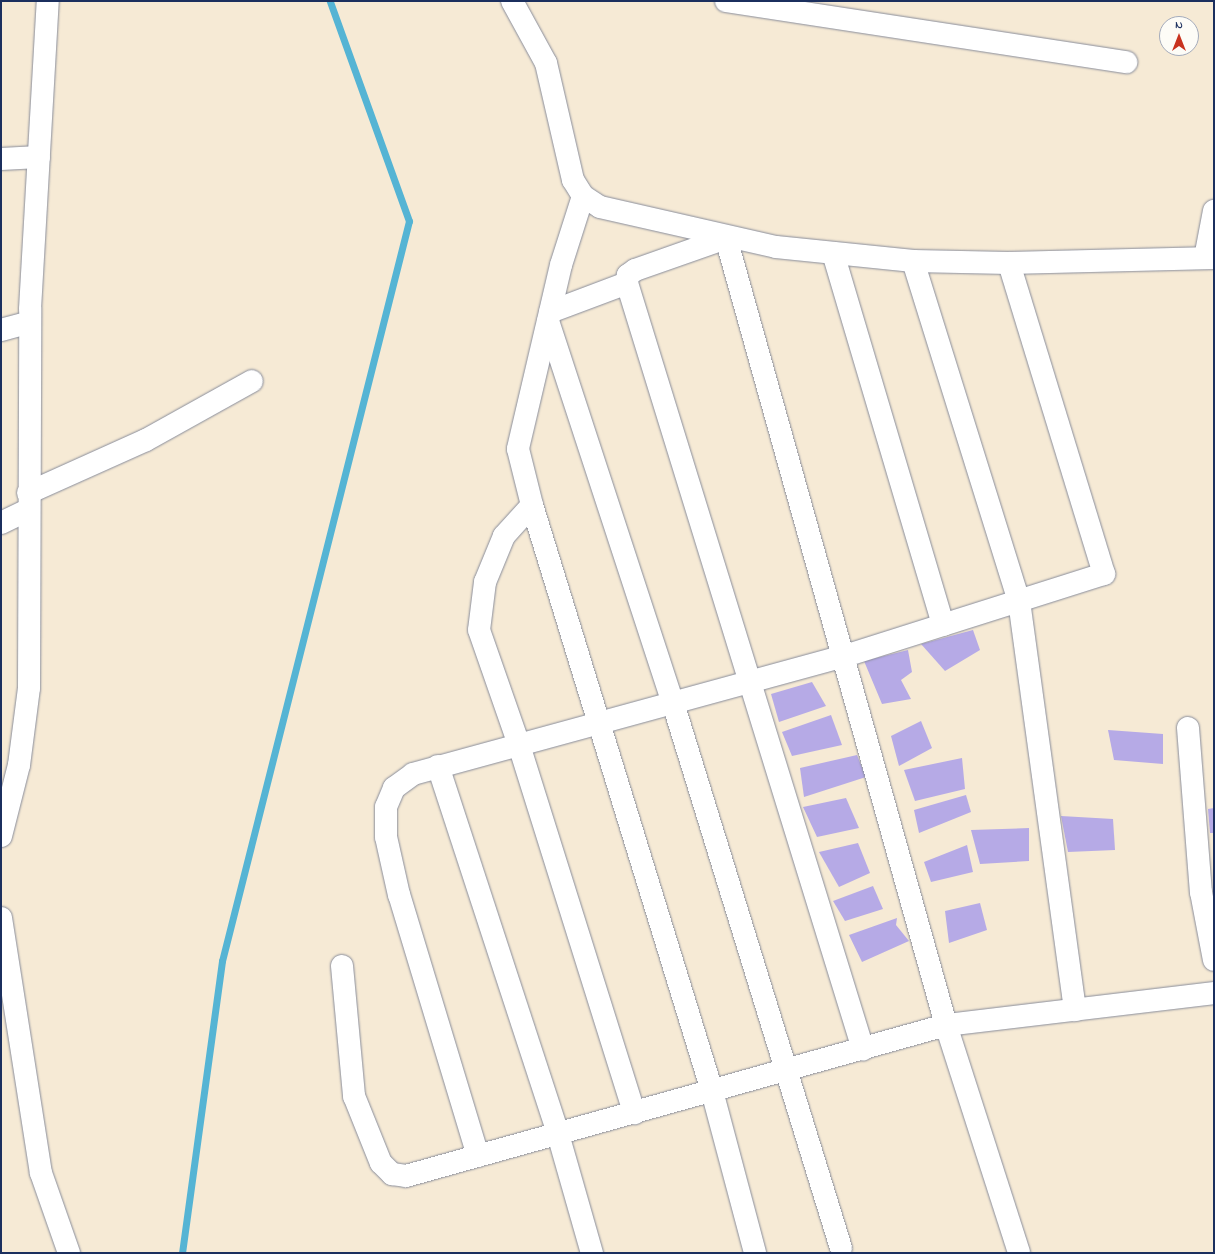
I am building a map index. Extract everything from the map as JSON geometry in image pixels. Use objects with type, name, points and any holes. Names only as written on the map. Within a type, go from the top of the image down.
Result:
[{"type":"street","points":[[1,836],[19,765],[29,688],[28,501],[30,322],[48,1]]},
{"type":"street","points":[[512,1],[546,63],[573,180],[583,196],[600,207],[726,238],[832,253],[913,260],[1009,263],[1210,258],[1214,211]]},
{"type":"street","points":[[726,1],[1126,62]]},
{"type":"street","points":[[1,159],[40,157]]},
{"type":"street","points":[[583,196],[549,316],[518,449],[532,505],[712,1091],[755,1253]]},
{"type":"street","points":[[726,238],[635,270],[628,275],[627,283],[752,681],[863,1049]]},
{"type":"street","points":[[726,238],[946,1025],[1019,1253]]},
{"type":"street","points":[[832,253],[943,625]]},
{"type":"street","points":[[913,260],[1019,601],[1075,1010]]},
{"type":"street","points":[[478,1156],[399,895],[386,837],[386,807],[394,788],[413,774],[438,766],[842,657],[1104,574],[1009,263]]},
{"type":"street","points":[[549,316],[627,283]]},
{"type":"street","points":[[549,316],[673,703],[788,1070],[841,1248]]},
{"type":"street","points":[[1,330],[30,322]]},
{"type":"street","points":[[1,523],[28,501],[146,440],[252,381]]},
{"type":"street","points":[[532,505],[504,536],[485,582],[479,630],[519,745],[634,1113]]},
{"type":"street","points":[[1188,728],[1202,892],[1214,960]]},
{"type":"street","points":[[438,766],[558,1134],[592,1253]]},
{"type":"street","points":[[1,918],[41,1173],[69,1253]]},
{"type":"street","points":[[342,966],[354,1096],[381,1163],[392,1174],[406,1176],[946,1025],[1214,994]]},
{"type":"building","points":[[973,630],[980,650],[945,671],[921,644]]},
{"type":"building","points":[[908,650],[912,672],[901,680],[911,699],[882,704],[864,661]]},
{"type":"building","points":[[812,682],[826,706],[779,722],[771,694]]},
{"type":"building","points":[[831,715],[842,745],[792,756],[782,732]]},
{"type":"building","points":[[921,721],[932,748],[899,766],[891,736]]},
{"type":"building","points":[[1108,730],[1163,734],[1163,764],[1114,760]]},
{"type":"building","points":[[857,755],[866,777],[804,797],[800,768]]},
{"type":"building","points":[[962,758],[965,789],[915,801],[904,770]]},
{"type":"building","points":[[966,795],[971,812],[919,833],[914,810]]},
{"type":"building","points":[[846,798],[859,828],[817,837],[803,807]]},
{"type":"building","points":[[1214,808],[1214,833],[1210,833],[1208,809]]},
{"type":"building","points":[[1061,816],[1113,819],[1115,850],[1068,852]]},
{"type":"building","points":[[1029,828],[1029,861],[980,864],[971,830]]},
{"type":"building","points":[[858,843],[870,873],[839,887],[819,852]]},
{"type":"building","points":[[967,845],[973,872],[931,882],[924,862]]},
{"type":"building","points":[[873,886],[883,909],[845,921],[833,901]]},
{"type":"building","points":[[980,903],[987,930],[949,943],[945,911]]},
{"type":"building","points":[[897,918],[896,925],[909,941],[862,962],[849,935]]},
{"type":"waterway","points":[[182,1253],[222,961],[409,221],[330,1]]}]
